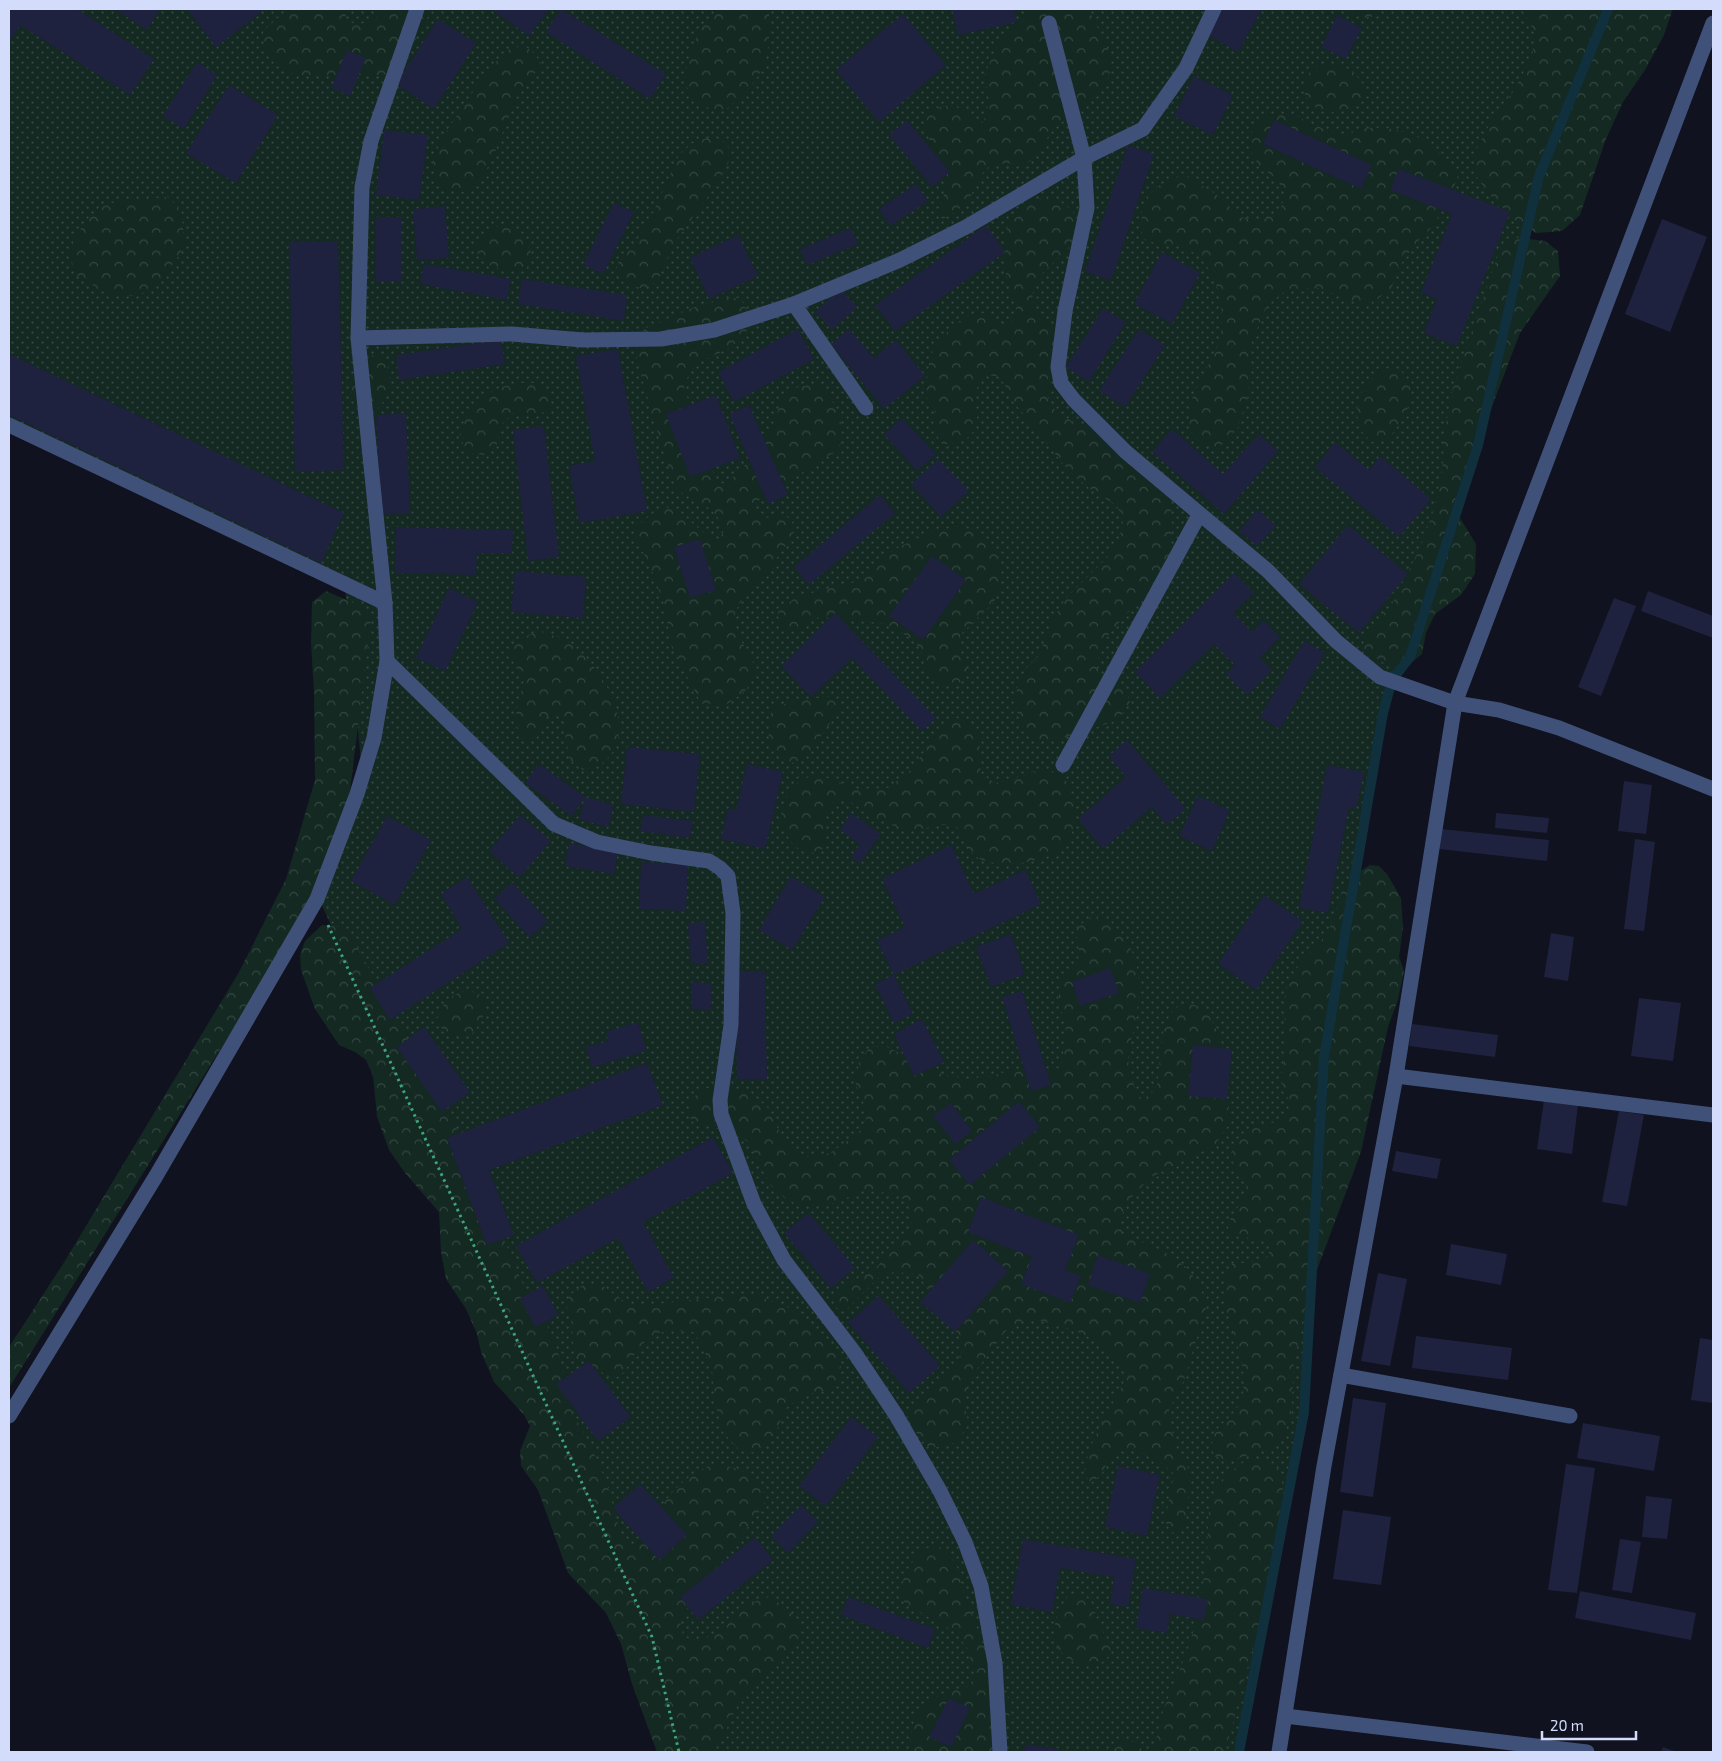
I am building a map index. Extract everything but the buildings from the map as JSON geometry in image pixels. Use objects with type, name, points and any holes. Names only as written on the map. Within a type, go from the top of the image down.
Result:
[{"type":"street","points":[[9,1416],[156,1176],[317,899],[357,794],[374,738],[387,661],[385,602],[358,338],[362,187],[371,141],[417,9]]},
{"type":"street","points":[[358,338],[512,334],[583,340],[661,339],[714,330],[794,304],[900,260],[966,227],[1084,158],[1143,129],[1186,68],[1214,9]]},
{"type":"street","points":[[1049,23],[1084,158],[1087,208],[1066,310],[1058,368],[1061,384],[1074,400],[1126,452],[1268,571],[1336,641],[1380,676],[1455,703],[1499,710],[1559,728],[1713,789]]},
{"type":"street","points":[[1279,1752],[1324,1466],[1396,1076],[1455,703],[1656,169],[1713,23]]},
{"type":"street","points":[[794,304],[866,408]]},
{"type":"street","points":[[9,425],[385,602]]},
{"type":"street","points":[[1063,765],[1199,515]]},
{"type":"street","points":[[387,661],[554,824],[597,842],[651,853],[709,861],[728,876],[733,913],[731,1025],[720,1100],[721,1114],[754,1204],[784,1260],[854,1352],[896,1414],[940,1491],[965,1542],[981,1586],[995,1662],[1000,1752]]},
{"type":"street","points":[[1396,1076],[1713,1115]]},
{"type":"street","points":[[1341,1375],[1570,1416]]},
{"type":"street","points":[[1285,1716],[1587,1752]]},
{"type":"path","points":[[317,899],[652,1637],[679,1752]]},
{"type":"green space","points":[[9,9],[1608,9],[1539,176],[1478,445],[1410,657],[1392,680],[1383,713],[1324,1057],[1304,1412],[1239,1752],[679,1752],[652,1637],[320,901],[364,795],[345,588],[9,428]]},
{"type":"green space","points":[[288,9],[344,9],[347,20],[357,25],[375,20],[381,9],[432,9],[405,59],[384,75],[295,75],[273,62],[264,50],[263,31]]},
{"type":"green space","points":[[717,9],[769,9],[769,43],[763,67],[749,88],[724,111],[700,106],[686,86],[687,64],[698,32]]},
{"type":"green space","points":[[1032,9],[1089,9],[1108,50],[1111,64],[1109,76],[1104,87],[1096,96],[1053,130],[1036,156],[1022,164],[1005,163],[992,165],[981,175],[969,199],[957,211],[942,219],[938,212],[946,189],[925,127],[925,115],[940,107],[953,106],[966,112],[978,125],[984,121],[989,101],[985,74],[996,48]]},
{"type":"green space","points":[[1343,9],[1382,9],[1376,16],[1362,18]]},
{"type":"green space","points":[[1522,9],[1673,9],[1664,35],[1645,70],[1623,102],[1606,139],[1580,215],[1562,231],[1536,233],[1516,221],[1487,192],[1475,174],[1477,148],[1495,114],[1513,92],[1532,57],[1535,33]]},
{"type":"green space","points":[[525,46],[535,54],[541,65],[516,98],[493,157],[481,180],[464,192],[443,188],[435,175],[433,160],[445,135],[467,100],[492,67],[510,49]]},
{"type":"green space","points":[[1327,63],[1346,68],[1358,78],[1366,90],[1361,102],[1334,112],[1320,110],[1314,106],[1302,88],[1311,71]]},
{"type":"green space","points":[[1292,114],[1333,132],[1349,134],[1362,129],[1382,128],[1409,134],[1432,146],[1451,166],[1458,178],[1434,225],[1417,242],[1398,268],[1391,290],[1366,306],[1319,288],[1288,289],[1268,304],[1252,340],[1248,395],[1238,428],[1218,449],[1202,444],[1190,431],[1189,412],[1197,387],[1218,345],[1221,334],[1222,321],[1219,295],[1210,271],[1194,253],[1182,247],[1143,239],[1142,215],[1144,205],[1154,190],[1162,184],[1184,175],[1217,195],[1240,217],[1259,221],[1279,213],[1285,195],[1277,179],[1259,166],[1250,150],[1252,132],[1266,116]]},
{"type":"green space","points":[[707,138],[721,140],[729,148],[729,161],[718,183],[674,243],[658,280],[644,289],[624,283],[616,273],[618,263],[638,239],[652,215],[679,155],[693,143]]},
{"type":"green space","points":[[168,197],[181,211],[185,246],[164,276],[156,284],[147,291],[137,295],[125,296],[112,294],[75,274],[69,250],[82,226],[91,215],[102,207],[117,202]]},
{"type":"green space","points":[[1054,197],[1073,211],[1075,227],[1073,239],[1068,248],[1045,271],[1038,280],[1033,292],[1034,305],[1056,331],[1058,337],[1057,352],[1050,379],[1048,402],[1055,410],[1076,424],[1106,429],[1131,444],[1163,476],[1170,492],[1172,525],[1170,555],[1150,588],[1109,634],[1099,651],[1097,668],[1124,688],[1130,702],[1118,720],[1054,741],[1030,739],[1021,726],[1015,702],[1018,683],[1028,666],[1039,656],[1052,620],[1066,598],[1107,558],[1119,539],[1123,521],[1117,506],[1089,488],[1068,470],[1017,406],[1000,377],[987,375],[979,384],[974,399],[977,417],[976,426],[970,436],[961,442],[943,444],[935,432],[935,410],[925,395],[930,356],[943,336],[964,317],[983,313],[998,323],[1009,326],[1018,313],[1007,277],[1004,258],[1004,240],[1009,223],[1018,210],[1033,201]]},
{"type":"green space","points":[[508,225],[521,233],[531,252],[527,268],[503,269],[491,266],[475,250],[483,235],[496,227]]},
{"type":"green space","points":[[1512,237],[1545,241],[1558,251],[1560,276],[1520,333],[1466,475],[1460,496],[1460,518],[1476,544],[1475,574],[1461,595],[1435,614],[1426,633],[1422,654],[1406,667],[1387,665],[1364,649],[1367,633],[1392,604],[1421,546],[1433,512],[1442,473],[1445,429],[1453,388],[1501,246]]},
{"type":"green space","points":[[729,298],[741,298],[750,318],[748,328],[743,336],[728,348],[692,364],[684,388],[716,481],[725,484],[743,468],[767,435],[773,424],[780,401],[795,388],[817,383],[830,397],[841,421],[842,430],[839,449],[755,503],[755,511],[766,518],[780,515],[792,519],[793,534],[766,574],[744,596],[735,612],[736,631],[757,670],[746,690],[726,705],[701,703],[672,648],[664,604],[649,563],[637,542],[636,527],[662,506],[677,511],[713,538],[718,539],[724,531],[717,516],[712,511],[677,490],[662,448],[638,364],[636,349],[644,329],[695,307]]},
{"type":"green space","points":[[373,355],[385,358],[389,370],[390,383],[386,396],[378,408],[361,415],[352,397],[351,381],[358,367]]},
{"type":"green space","points":[[1393,366],[1403,373],[1409,382],[1410,402],[1401,422],[1387,440],[1372,442],[1360,427],[1358,407],[1360,398],[1364,389],[1376,375]]},
{"type":"green space","points":[[516,383],[539,383],[549,394],[550,408],[535,417],[513,413],[501,425],[497,444],[484,455],[469,453],[459,437],[462,426],[472,408],[487,395]]},
{"type":"green space","points":[[962,526],[986,537],[998,556],[1002,579],[994,602],[960,635],[960,652],[968,669],[964,678],[959,683],[941,685],[926,670],[921,650],[913,640],[891,626],[881,623],[819,617],[788,634],[780,627],[778,612],[796,597],[859,581],[895,549],[933,531]]},
{"type":"green space","points":[[326,591],[361,606],[371,619],[350,791],[339,832],[318,887],[288,941],[9,1388],[9,1347],[63,1264],[238,974],[286,879],[315,780],[311,642],[312,602]]},
{"type":"green space","points":[[542,632],[562,639],[591,663],[603,679],[612,698],[618,716],[619,734],[613,751],[597,766],[583,770],[570,760],[565,734],[565,720],[556,714],[547,716],[536,739],[527,740],[521,734],[518,727],[516,712],[524,680],[509,654],[522,638]]},
{"type":"green space","points":[[827,697],[835,698],[841,704],[840,713],[806,755],[789,764],[781,758],[772,746],[769,725],[772,708],[794,701]]},
{"type":"green space","points":[[958,718],[971,727],[980,737],[979,763],[982,775],[996,783],[1037,771],[1051,771],[1060,774],[1066,781],[1073,800],[1074,822],[1069,840],[1062,848],[1039,859],[1009,864],[995,863],[974,855],[956,826],[945,825],[914,830],[906,829],[879,819],[848,800],[835,801],[826,814],[824,824],[825,848],[813,853],[795,847],[782,829],[780,821],[784,804],[790,790],[802,779],[819,775],[857,789],[888,788],[912,769],[946,720]]},
{"type":"green space","points":[[1370,865],[1379,866],[1387,874],[1401,898],[1403,927],[1399,957],[1404,971],[1398,1000],[1388,1027],[1361,1152],[1308,1294],[1294,1363],[1291,1415],[1284,1435],[1274,1448],[1228,1461],[1214,1456],[1213,1437],[1221,1425],[1238,1407],[1243,1395],[1244,1382],[1241,1359],[1225,1303],[1226,1276],[1232,1264],[1262,1261],[1269,1256],[1269,1246],[1259,1239],[1232,1236],[1227,1225],[1247,1192],[1245,1182],[1233,1162],[1233,1149],[1244,1132],[1256,1126],[1286,1119],[1290,1101],[1282,1090],[1282,1071],[1286,1051],[1284,1000],[1289,979],[1328,933],[1346,880]]},
{"type":"green space","points":[[1104,916],[1126,940],[1136,965],[1139,992],[1128,1058],[1129,1068],[1138,1096],[1147,1099],[1157,1086],[1163,1032],[1170,1014],[1180,1005],[1195,1005],[1209,1014],[1219,1035],[1230,1123],[1215,1145],[1151,1177],[1131,1198],[1120,1218],[1123,1233],[1166,1253],[1187,1268],[1200,1285],[1206,1308],[1184,1380],[1169,1410],[1174,1443],[1187,1464],[1190,1484],[1185,1525],[1172,1533],[1165,1521],[1174,1474],[1156,1458],[1125,1448],[1108,1461],[1101,1475],[1091,1483],[1084,1474],[1096,1434],[1128,1372],[1104,1347],[1086,1336],[1065,1327],[1034,1320],[1016,1323],[1006,1331],[970,1380],[965,1396],[966,1414],[969,1423],[961,1436],[948,1446],[927,1446],[907,1421],[910,1407],[952,1370],[962,1352],[961,1339],[918,1274],[894,1272],[878,1278],[845,1311],[837,1308],[836,1297],[848,1284],[877,1267],[912,1226],[908,1202],[895,1194],[862,1190],[837,1203],[807,1205],[788,1201],[771,1186],[749,1143],[734,1131],[695,1124],[688,1115],[691,1099],[706,1088],[737,1090],[751,1094],[769,1109],[783,1140],[801,1158],[831,1153],[861,1130],[866,1120],[864,1104],[855,1082],[860,1060],[869,1048],[885,1046],[944,1075],[968,1079],[991,1076],[1013,1070],[1061,1068],[1066,1031],[1059,998],[1059,984],[1078,962],[1079,951],[1076,929],[1089,918]]},
{"type":"green space","points":[[322,925],[342,927],[352,938],[454,1123],[523,1284],[541,1313],[556,1345],[564,1374],[564,1397],[591,1446],[607,1484],[620,1531],[627,1544],[634,1545],[680,1484],[695,1473],[711,1466],[728,1466],[747,1474],[758,1483],[762,1490],[765,1504],[683,1614],[680,1622],[683,1635],[692,1641],[712,1636],[747,1604],[769,1597],[789,1610],[798,1623],[799,1636],[794,1648],[784,1659],[742,1698],[725,1733],[712,1752],[657,1752],[632,1684],[621,1644],[606,1613],[568,1573],[538,1490],[521,1466],[520,1451],[530,1426],[524,1415],[494,1382],[466,1309],[446,1279],[441,1252],[439,1212],[405,1173],[389,1150],[377,1117],[373,1076],[366,1060],[355,1052],[339,1045],[315,1009],[301,970],[300,955],[305,941]]},
{"type":"green space","points":[[467,990],[483,996],[483,1018],[470,1036],[449,1035],[443,1030],[437,1019],[439,1013],[448,1000],[456,994]]},
{"type":"green space","points":[[598,1283],[625,1302],[641,1306],[733,1295],[757,1296],[786,1306],[815,1328],[836,1349],[841,1361],[840,1378],[826,1391],[806,1394],[786,1408],[776,1432],[759,1453],[739,1450],[723,1432],[715,1403],[712,1370],[701,1343],[693,1332],[667,1331],[647,1340],[635,1354],[625,1371],[613,1379],[577,1357],[573,1345],[572,1322],[567,1308],[569,1296],[583,1285]]},
{"type":"green space","points":[[1246,1461],[1270,1461],[1281,1472],[1284,1502],[1269,1565],[1260,1621],[1225,1752],[1156,1752],[1160,1721],[1189,1647],[1198,1613],[1207,1553],[1208,1519],[1213,1494],[1223,1478]]},
{"type":"green space","points":[[937,1545],[949,1554],[958,1569],[963,1591],[983,1644],[1005,1681],[1010,1712],[1002,1752],[913,1752],[910,1740],[915,1716],[935,1698],[951,1689],[965,1689],[975,1678],[968,1649],[955,1632],[905,1604],[900,1592],[905,1574],[920,1551]]},
{"type":"green space","points":[[1082,1594],[1091,1601],[1099,1626],[1110,1643],[1111,1654],[1099,1664],[1087,1665],[1068,1658],[1059,1649],[1054,1638],[1059,1612],[1068,1596]]},
{"type":"green space","points":[[1119,1740],[1127,1740],[1139,1745],[1143,1752],[1104,1752]]},
{"type":"waterway","points":[[1239,1752],[1304,1412],[1324,1057],[1383,713],[1392,680],[1410,657],[1478,445],[1539,176],[1608,9]]}]
